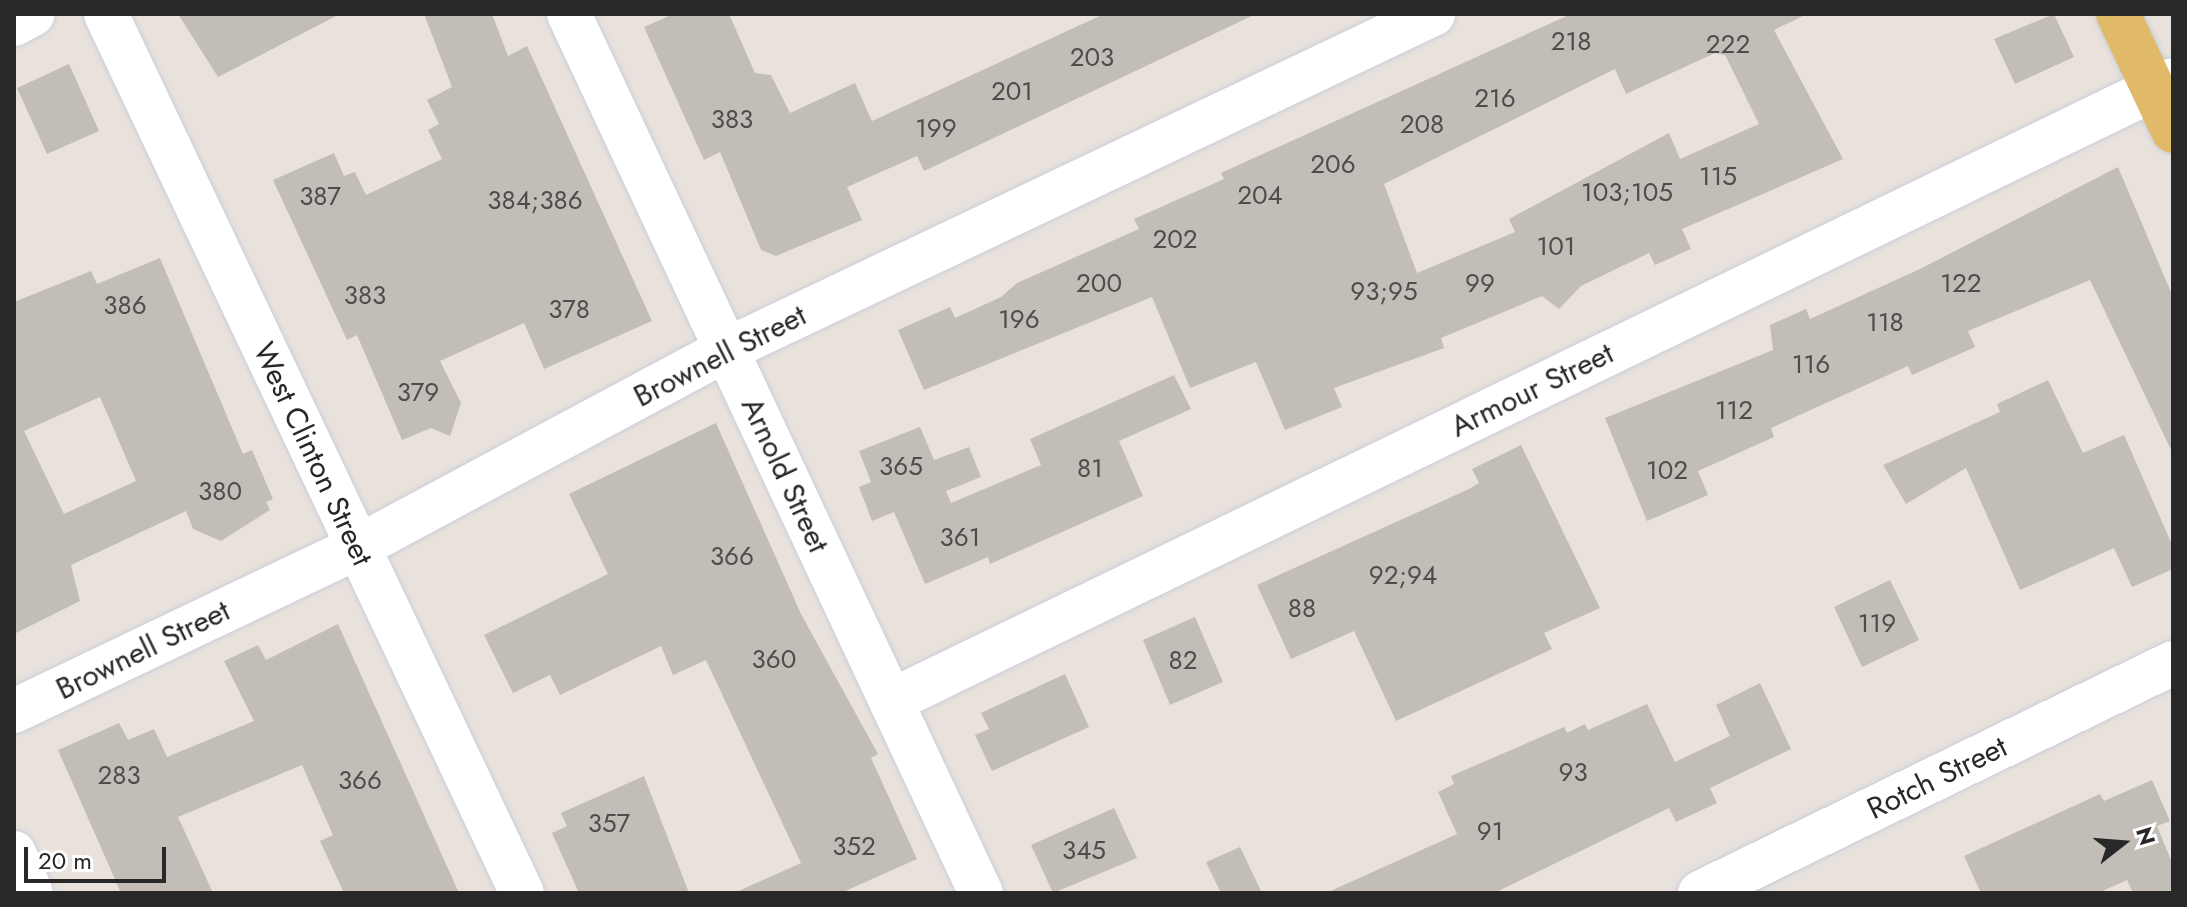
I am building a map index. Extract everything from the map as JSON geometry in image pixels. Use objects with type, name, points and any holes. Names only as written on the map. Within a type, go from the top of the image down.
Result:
[{"type":"main road","points":[[2118,14],[2163,84],[2173,131]]},
{"type":"street","points":[[14,24],[33,14]]},
{"type":"street","name":"West Clinton Street","points":[[106,14],[356,548],[522,893]]},
{"type":"street","name":"Arnold Street","points":[[569,14],[981,893]]},
{"type":"street","name":"Brownell Street","points":[[14,711],[356,548],[726,350],[1433,14]]},
{"type":"street","name":"Armour Street","points":[[891,701],[2163,84]]},
{"type":"street","name":"Rotch Street","points":[[1700,893],[2173,663]]},
{"type":"street","points":[[14,853],[31,893]]},
{"type":"building","points":[[178,14],[340,14],[218,77]]},
{"type":"building","points":[[424,14],[492,14],[508,56],[527,46],[652,321],[544,369],[524,323],[440,361],[461,403],[450,436],[431,428],[402,440],[357,335],[347,340],[273,180],[334,153],[344,176],[355,172],[366,195],[442,159],[428,130],[439,124],[427,100],[452,87]]},
{"type":"building","points":[[673,14],[729,14],[755,73],[771,75],[790,113],[855,83],[872,121],[1104,14],[1256,14],[924,171],[917,156],[847,187],[862,220],[776,256],[761,250],[720,152],[704,160],[644,27]]},
{"type":"building","points":[[1571,14],[1807,14],[1774,30],[1843,159],[1682,229],[1691,249],[1655,265],[1649,253],[1581,286],[1559,309],[1542,296],[1441,338],[1444,348],[1334,388],[1342,407],[1285,430],[1256,362],[1190,388],[1152,297],[924,390],[898,330],[950,307],[955,318],[1001,297],[1017,283],[1139,229],[1134,219],[1224,179],[1221,173]],"holes":[[[1715,53],[1725,55],[1759,124],[1680,159],[1669,133],[1509,219],[1515,232],[1417,273],[1384,184],[1615,69],[1626,94]]]},
{"type":"building","points":[[2054,14],[2074,57],[2015,84],[1994,39]]},
{"type":"building","points":[[69,64],[99,131],[47,154],[17,88]]},
{"type":"building","points":[[2118,167],[2173,297],[2173,454],[2090,280],[1968,331],[1975,347],[1912,375],[1908,366],[1771,428],[1774,437],[1698,471],[1708,495],[1647,521],[1605,418],[1773,350],[1770,325],[1806,309],[1810,319],[1920,269]]},
{"type":"building","points":[[160,258],[243,454],[252,450],[273,499],[266,502],[270,510],[221,541],[193,529],[186,511],[71,565],[80,601],[14,634],[14,302],[91,271],[97,284]],"holes":[[[100,397],[136,481],[64,514],[24,431]]]},
{"type":"building","points":[[1174,375],[1191,409],[1119,441],[1143,496],[990,564],[988,557],[925,584],[894,512],[872,521],[859,487],[871,482],[859,451],[920,427],[934,460],[969,447],[981,477],[946,491],[951,503],[1041,465],[1030,439]]},
{"type":"building","points":[[2048,380],[2083,453],[2124,435],[2173,547],[2173,569],[2132,587],[2114,548],[2020,590],[1966,468],[1906,504],[1883,465],[2000,412],[1997,404]]},
{"type":"building","points":[[716,423],[801,614],[878,754],[871,758],[917,859],[841,893],[734,893],[801,863],[706,660],[673,675],[661,646],[560,695],[550,675],[513,693],[484,635],[608,574],[569,494]]},
{"type":"building","points":[[1521,445],[1600,608],[1544,633],[1552,649],[1396,721],[1354,631],[1291,659],[1257,585],[1469,489],[1479,483],[1472,469]]},
{"type":"building","points":[[1890,580],[1919,640],[1862,667],[1834,607]]},
{"type":"building","points":[[1195,617],[1223,682],[1170,705],[1143,640]]},
{"type":"building","points":[[338,624],[459,893],[344,893],[320,841],[333,835],[302,765],[178,817],[213,893],[121,893],[58,750],[119,723],[128,740],[154,729],[167,757],[254,721],[224,661],[258,645],[266,660]]},
{"type":"building","points":[[1065,674],[1089,727],[992,771],[975,735],[989,729],[981,713]]},
{"type":"building","points":[[1760,683],[1791,749],[1710,788],[1717,803],[1676,822],[1669,808],[1494,893],[1326,893],[1457,834],[1438,792],[1454,784],[1451,776],[1564,727],[1567,733],[1585,724],[1588,730],[1647,704],[1675,762],[1730,736],[1716,705]]},
{"type":"building","points":[[644,776],[689,893],[579,893],[552,833],[567,826],[561,813]]},
{"type":"building","points":[[2152,780],[2170,821],[2157,826],[2173,865],[2173,893],[2133,893],[2127,880],[2098,893],[1981,893],[1964,856],[2100,794],[2104,801]]},
{"type":"building","points":[[1114,808],[1137,858],[1053,893],[1031,845]]},
{"type":"building","points":[[1240,847],[1262,893],[1221,893],[1206,862]]}]
